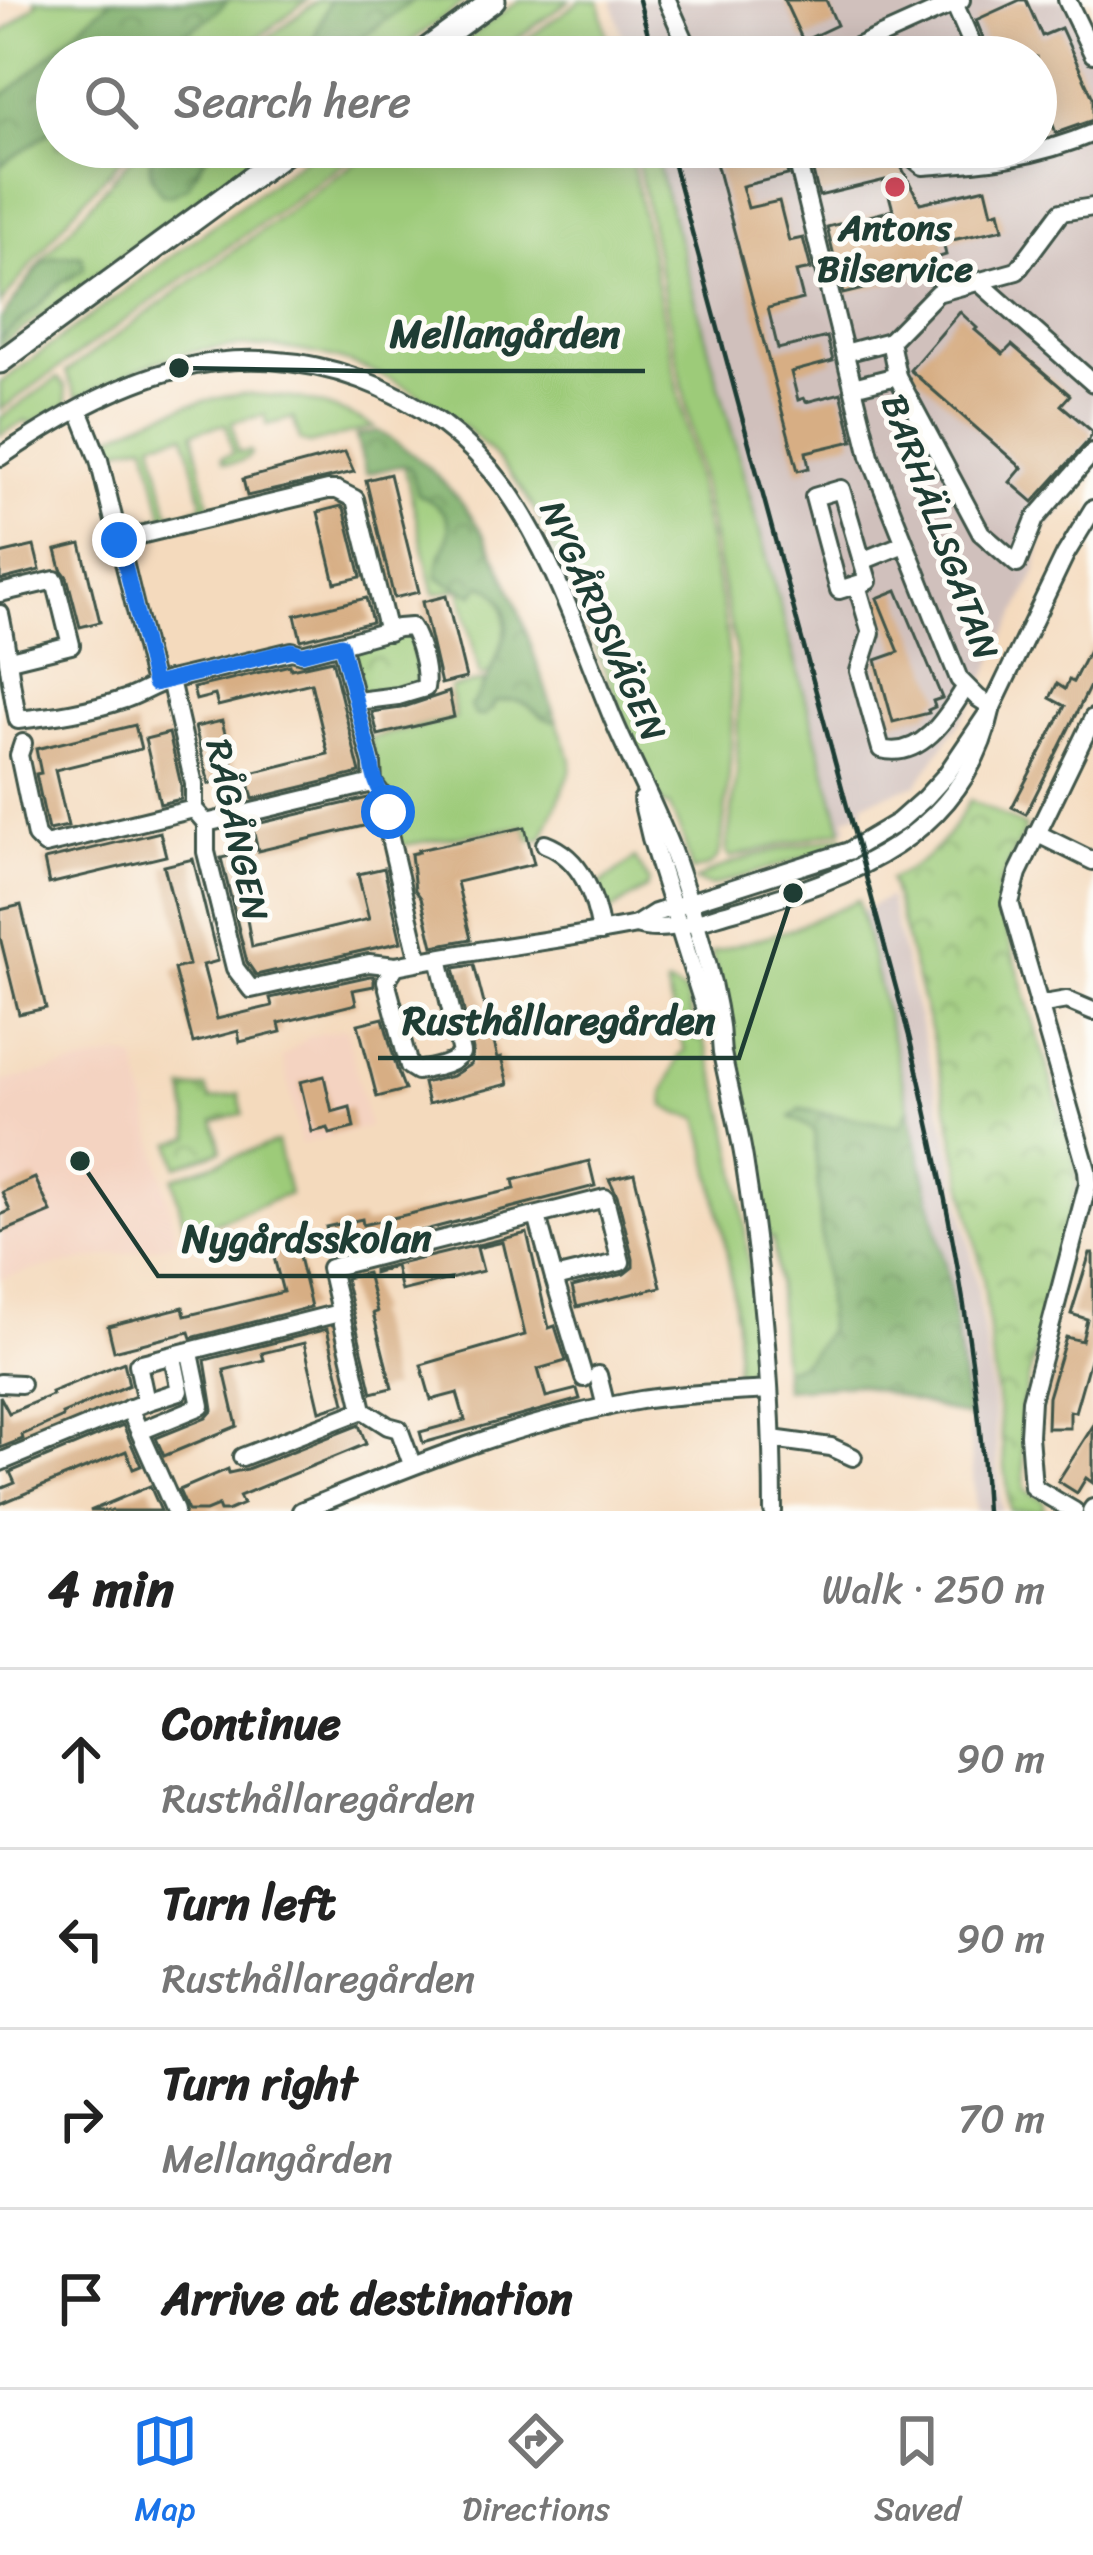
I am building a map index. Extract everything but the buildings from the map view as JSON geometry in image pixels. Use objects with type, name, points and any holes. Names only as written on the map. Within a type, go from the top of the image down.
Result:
[{"type":"main road","points":[[445,36],[494,0]]},
{"type":"main road","points":[[0,362],[264,168]]},
{"type":"street","points":[[667,0],[683,36]]},
{"type":"street","points":[[1066,0],[1093,54]]},
{"type":"street","points":[[890,36],[957,1],[970,36]]},
{"type":"street","points":[[1057,148],[1093,133]]},
{"type":"street","name":"BARHÄLLSGATAN","points":[[799,168],[870,456],[958,679],[992,706]]},
{"type":"street","points":[[845,353],[890,341],[937,293],[1017,272],[1061,212],[1093,207]]},
{"type":"street","points":[[979,282],[1093,383]]},
{"type":"street","points":[[890,341],[897,376],[981,533],[1017,564],[1035,519],[1093,452]]},
{"type":"street","name":"NYGÅRDSVÄGEN","points":[[0,457],[110,393],[151,377],[239,359],[274,360],[341,371],[410,401],[473,450],[500,482],[523,516],[564,601],[637,776],[651,838],[683,914],[710,1026],[722,1050],[756,1244],[769,1390],[773,1511]]},
{"type":"street","points":[[854,387],[897,376]]},
{"type":"street","name":"RÅGÅNGEN","points":[[79,410],[99,460],[194,784],[235,968],[251,989],[369,963],[396,966]]},
{"type":"street","points":[[841,489],[862,561],[868,581],[839,590],[814,497],[841,489]]},
{"type":"street","points":[[119,540],[337,490],[355,499],[388,632]]},
{"type":"street","points":[[439,958],[461,1053],[447,1064],[417,1071],[409,1066],[386,981],[396,966],[439,958],[601,932],[636,925],[650,928],[833,858],[886,830],[946,775],[992,706],[1065,555],[1093,509]]},
{"type":"street","points":[[862,561],[904,544]]},
{"type":"street","points":[[0,593],[55,580],[71,645],[10,659]]},
{"type":"street","points":[[857,585],[871,633],[859,671],[881,749],[895,753],[920,745],[965,688]]},
{"type":"street","points":[[0,614],[18,720],[91,710],[134,697],[162,682],[292,650],[302,654],[406,626],[414,631],[425,668],[425,688],[357,701]]},
{"type":"street","points":[[341,644],[374,783],[385,799],[418,962]]},
{"type":"street","points":[[1074,1511],[1033,1487],[1029,1418],[1090,1184],[1010,903],[1013,883],[1093,718]]},
{"type":"street","points":[[23,743],[19,755],[36,836],[45,845],[374,783]]},
{"type":"street","points":[[1036,833],[1093,861]]},
{"type":"street","points":[[545,844],[563,854],[583,876],[601,932]]},
{"type":"street","points":[[1038,1005],[1067,1000],[1093,1011]]},
{"type":"street","points":[[412,1464],[398,1429],[363,1410],[329,1268],[605,1198],[621,1262],[554,1278]]},
{"type":"street","points":[[537,1216],[554,1278],[606,1407]]},
{"type":"street","points":[[175,1511],[140,1431],[138,1364],[339,1313]]},
{"type":"street","points":[[0,1462],[181,1391],[181,1354]]},
{"type":"street","points":[[140,1431],[201,1406],[181,1354]]},
{"type":"street","points":[[0,1383],[21,1384]]},
{"type":"street","points":[[301,1511],[482,1438],[552,1418],[679,1395],[769,1390]]},
{"type":"street","points":[[242,1457],[363,1410]]},
{"type":"street","points":[[772,1439],[831,1447],[853,1457]]},
{"type":"shaded area","points":[[612,0],[1078,0],[1093,30],[1093,471],[1043,532],[1036,573],[973,703],[917,784],[863,803],[864,811],[845,818],[848,828],[842,830],[659,168],[1057,168],[1057,36],[622,36]]},
{"type":"shaded area","points":[[889,897],[952,1153],[976,1276],[1002,1511],[976,1511],[949,1283],[861,911]]},
{"type":"shaded area","points":[[346,1028],[369,1127],[301,1144],[283,1057],[308,1037]]},
{"type":"shaded area","points":[[119,1055],[136,1059],[177,1241],[0,1279],[0,1082]]},
{"type":"green space","points":[[35,0],[113,0],[70,36],[36,36],[36,68],[0,98],[0,35],[37,4]]},
{"type":"green space","points":[[113,0],[228,0],[179,36],[70,36]]},
{"type":"green space","points":[[228,0],[307,0],[260,36],[175,36]]},
{"type":"green space","points":[[318,0],[330,0],[315,36],[271,36]]},
{"type":"green space","points":[[330,0],[413,0],[365,36],[315,36]]},
{"type":"green space","points":[[413,0],[467,0],[418,36],[365,36]]},
{"type":"green space","points":[[520,0],[570,0],[520,36],[471,36]]},
{"type":"green space","points":[[581,0],[599,1],[606,36],[531,36]]},
{"type":"green space","points":[[36,68],[36,141],[0,166],[0,98]]},
{"type":"green space","points":[[36,141],[36,168],[113,168],[0,305],[0,166]]},
{"type":"green space","points":[[123,168],[150,168],[151,177],[199,168],[240,168],[0,346],[0,339],[60,283],[73,277],[78,255],[43,262],[0,320],[44,258]]},
{"type":"green space","points":[[150,168],[198,168],[188,186],[169,196],[162,194]]},
{"type":"green space","points":[[292,168],[338,168],[0,410],[0,383]]},
{"type":"green space","points":[[348,168],[633,168],[726,633],[730,768],[717,858],[692,871],[669,805],[664,805],[651,785],[533,507],[470,432],[431,402],[342,360],[295,350],[246,346],[196,351],[165,359],[77,398],[66,372]]},
{"type":"green space","points":[[639,168],[659,168],[842,830],[732,857],[726,852],[737,773],[736,653]]},
{"type":"green space","points":[[82,256],[84,269],[60,283],[0,339],[0,320],[43,262]]},
{"type":"green space","points":[[58,378],[65,386],[67,404],[0,435],[0,418]]},
{"type":"green space","points":[[243,394],[310,402],[374,427],[309,444],[300,440],[293,418],[267,425],[265,415],[232,422],[238,453],[251,454],[231,463],[222,457],[233,454],[226,424],[193,432],[209,505],[219,505],[217,510],[197,515],[192,510],[203,506],[185,434],[153,441],[169,514],[180,513],[179,518],[160,524],[152,519],[163,516],[146,443],[113,450],[129,523],[139,522],[133,530],[125,526],[103,440],[171,411]]},
{"type":"green space","points":[[378,431],[418,459],[476,522],[513,596],[557,722],[524,703],[508,700],[495,702],[485,716],[476,716],[470,706],[499,654],[506,631],[505,610],[487,587],[481,585],[473,595],[438,578],[448,521],[441,509],[418,494],[410,468],[403,465],[366,474],[356,436]]},
{"type":"green space","points":[[404,465],[410,468],[418,494],[448,521],[438,578],[472,594],[481,585],[489,588],[502,604],[505,632],[489,674],[480,676],[460,589],[434,594]]},
{"type":"green space","points":[[411,633],[419,686],[361,693],[352,647]]},
{"type":"green space","points":[[484,681],[480,695],[492,710],[495,702],[517,701],[557,722],[571,760],[542,839],[530,840],[525,826],[397,846],[395,802],[378,781],[370,738],[456,718],[450,688]]},
{"type":"green space","points":[[970,800],[1026,827],[998,888],[1001,913],[1075,1159],[1077,1182],[1021,1410],[1025,1490],[1044,1501],[1044,1511],[1010,1511],[983,1276],[932,1036],[890,879],[938,847]]},
{"type":"green space","points":[[843,836],[845,845],[712,886],[695,881],[748,858]]},
{"type":"green space","points":[[635,858],[649,882],[647,888],[611,911],[605,909],[597,887]]},
{"type":"green space","points":[[858,900],[909,1107],[902,1127],[801,1109],[792,1117],[814,1130],[829,1330],[804,1360],[783,1369],[773,1238],[768,1237],[712,952],[789,930]]},
{"type":"green space","points":[[669,985],[685,993],[726,1114],[746,1237],[753,1319],[755,1358],[748,1372],[735,1374],[732,1288],[699,1118],[665,1106],[664,1093],[685,1051]]},
{"type":"green space","points":[[206,1088],[210,1100],[239,1094],[243,1114],[214,1121],[221,1151],[177,1166],[172,1143],[191,1137],[184,1089]]},
{"type":"green space","points":[[909,1107],[949,1283],[968,1417],[857,1384],[784,1389],[783,1369],[804,1360],[828,1329],[814,1130],[791,1117],[800,1109],[901,1126]]},
{"type":"green space","points":[[277,1142],[289,1194],[186,1233],[173,1178]]},
{"type":"railway","points":[[639,0],[648,36]]},
{"type":"railway","points":[[675,168],[909,1036],[958,1272],[976,1391],[986,1511]]},
{"type":"place","name":"Antons Bilservice","points":[[895,187]]},
{"type":"place","name":"Mellangården","points":[[179,368]]},
{"type":"place","name":"Rusthållaregården","points":[[793,893]]},
{"type":"place","name":"Nygårdsskolan","points":[[80,1161]]},
{"type":"route","points":[[119,540],[154,684],[292,650],[302,654],[341,644],[374,783],[388,812]]}]
